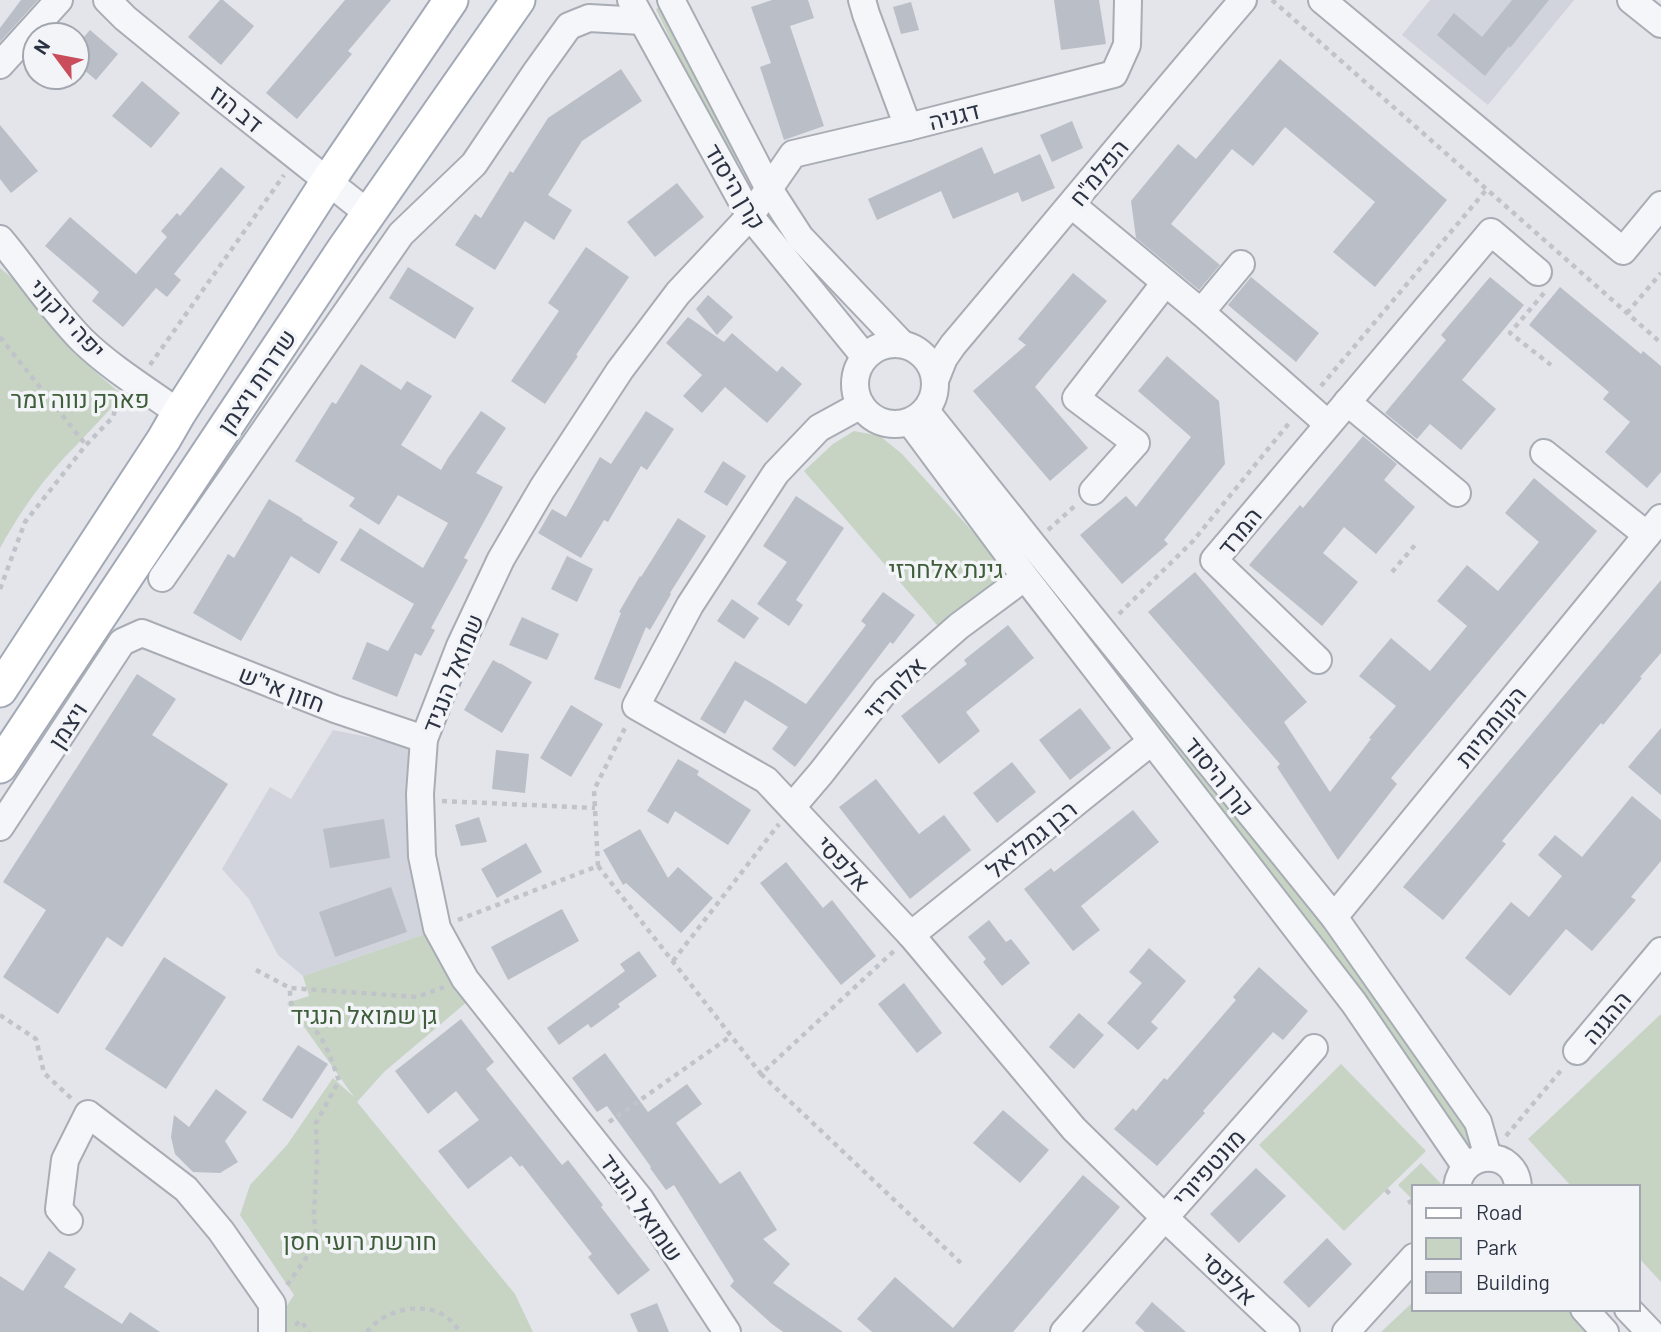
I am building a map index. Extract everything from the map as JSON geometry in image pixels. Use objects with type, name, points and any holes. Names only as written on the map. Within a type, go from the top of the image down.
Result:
[{"type":"main road","name":"שדרות ויצמן","points":[[0,690],[328,181],[451,0]]},
{"type":"main road","name":"שדרות ויצמן","points":[[0,766],[369,214],[517,2]]},
{"type":"street","points":[[0,65],[58,0]]},
{"type":"street","name":"דב הוז","points":[[107,0],[156,43],[369,214]]},
{"type":"street","name":"קרן היסוד","points":[[671,0],[769,190],[800,237],[908,346]]},
{"type":"street","points":[[862,0],[908,127]]},
{"type":"street","name":"דגניה","points":[[750,216],[793,154],[1114,74],[1127,44],[1128,0]]},
{"type":"street","name":"הפלמ\"ח","points":[[936,378],[953,345],[1243,0]]},
{"type":"street","points":[[1322,0],[1623,251],[1661,205]]},
{"type":"street","points":[[1631,0],[1661,24]]},
{"type":"street","points":[[162,578],[401,234],[474,164],[569,26],[589,18],[637,10]]},
{"type":"street","name":"קרן היסוד","points":[[637,10],[750,216],[865,357]]},
{"type":"street","points":[[1072,205],[1201,312],[1328,424]]},
{"type":"street","name":"שמואל הנגיד","points":[[726,1332],[640,1199],[465,979],[437,928],[422,856],[420,800],[424,739],[460,646],[500,559],[620,370],[678,293],[750,216]]},
{"type":"street","name":"המרד","points":[[1318,660],[1213,560],[1491,232],[1548,279]]},
{"type":"street","name":"יפה ירקוני","points":[[0,239],[69,326],[126,390],[179,413]]},
{"type":"street","points":[[1201,312],[1241,264]]},
{"type":"street","points":[[1093,491],[1136,443],[1076,398],[1165,283]]},
{"type":"street","points":[[908,346],[925,355],[932,366],[936,378],[932,401],[918,416],[899,425],[877,421],[861,405],[856,394],[858,368],[865,357],[875,348],[888,344],[908,346],[940,352],[953,345]]},
{"type":"street","points":[[1347,402],[1457,493]]},
{"type":"street","points":[[636,706],[690,605],[776,473],[819,428],[861,405]]},
{"type":"street","name":"קרן היסוד","points":[[918,416],[1032,545],[1334,917],[1478,1122],[1477,1164]]},
{"type":"street","name":"קרן היסוד","points":[[918,416],[1025,577],[1477,1164]]},
{"type":"street","name":"הקוממיות","points":[[1334,917],[1654,526],[1544,453]]},
{"type":"street","name":"אלחריזי","points":[[792,807],[886,690],[959,626],[1013,586]]},
{"type":"street","name":"חזון אי\"ש","points":[[142,633],[335,709],[424,739]]},
{"type":"street","name":"ויצמן","points":[[0,827],[122,642],[142,633]]},
{"type":"street","name":"אלפסי","points":[[636,706],[766,780],[911,935],[1074,1129],[1286,1332]]},
{"type":"street","name":"רבן גמליאל","points":[[911,935],[1151,742]]},
{"type":"street","name":"ההגנה","points":[[1577,1051],[1661,951]]},
{"type":"street","name":"מונטפיורי","points":[[1064,1332],[1314,1048]]},
{"type":"street","points":[[69,1221],[59,1209],[65,1160],[88,1114],[186,1189],[221,1231],[272,1304],[272,1332]]},
{"type":"street","points":[[1477,1164],[1499,1159],[1514,1171],[1518,1185]]},
{"type":"street","points":[[1346,1332],[1412,1259]]},
{"type":"street","points":[[1586,1311],[1605,1332]]},
{"type":"street","points":[[1630,1311],[1650,1332]]},
{"type":"path","points":[[1272,0],[1661,343]]},
{"type":"path","points":[[0,589],[25,522],[86,445],[113,417],[126,390],[297,156]]},
{"type":"path","points":[[1103,632],[1193,541],[1487,189]]},
{"type":"path","points":[[1551,365],[1510,333],[1548,279],[1570,262]]},
{"type":"path","points":[[1627,313],[1661,273]]},
{"type":"path","points":[[0,337],[86,445]]},
{"type":"path","points":[[1032,545],[1093,491]]},
{"type":"path","points":[[1392,572],[1415,545]]},
{"type":"path","points":[[636,706],[594,790],[598,866],[761,1073],[964,1266]]},
{"type":"path","points":[[420,800],[595,808]]},
{"type":"path","points":[[673,961],[792,807]]},
{"type":"path","points":[[437,928],[598,866]]},
{"type":"path","points":[[761,1073],[911,935]]},
{"type":"path","points":[[256,970],[290,988],[417,997],[465,979]]},
{"type":"path","points":[[272,1304],[316,1244],[316,1123],[339,1081],[320,1035],[302,1020],[289,1001],[290,988]]},
{"type":"path","points":[[0,1015],[36,1039],[44,1073],[88,1114]]},
{"type":"path","points":[[590,1135],[731,1036]]},
{"type":"path","points":[[1477,1164],[1577,1051]]},
{"type":"path","points":[[1386,1189],[1392,1196]]},
{"type":"path","points":[[367,1332],[372,1324],[398,1311],[422,1308],[443,1314],[461,1332]]},
{"type":"shaded area","points":[[1430,0],[1574,0],[1488,105],[1402,35]]},
{"type":"shaded area","points":[[333,730],[408,745],[425,934],[303,976],[278,955],[249,899],[222,869],[270,787],[291,799]]},
{"type":"green space","points":[[666,4],[744,156],[734,164],[716,136],[656,9]]},
{"type":"green space","name":"פארק נווה זמר","points":[[0,268],[18,283],[75,354],[122,395],[45,480],[0,548]]},
{"type":"green space","points":[[927,423],[1329,918],[1478,1141],[1462,1147]]},
{"type":"green space","name":"גינת אלחרזי","points":[[854,431],[880,436],[902,454],[1012,575],[943,632],[804,471],[833,444]]},
{"type":"green space","name":"חורשת רועי חסן","points":[[425,934],[468,1001],[384,1072],[357,1102],[515,1294],[533,1332],[270,1332],[294,1295],[240,1215],[250,1185],[287,1145],[333,1078],[354,1097],[287,1003],[309,996],[303,976]]},
{"type":"green space","points":[[1661,1014],[1661,1282],[1640,1259],[1640,1185],[1570,1185],[1528,1139]]},
{"type":"green space","points":[[1341,1064],[1426,1151],[1344,1231],[1259,1145]]},
{"type":"green space","points":[[1421,1163],[1442,1185],[1412,1185],[1412,1199],[1398,1185]]},
{"type":"green space","points":[[1412,1303],[1412,1311],[1577,1311],[1594,1332],[1381,1332]]},
{"type":"building","points":[[21,0],[38,0],[0,42],[0,28]]},
{"type":"building","points":[[220,0],[254,26],[221,65],[188,37]]},
{"type":"building","points":[[345,0],[391,0],[348,51],[352,54],[297,119],[266,93]]},
{"type":"building","points":[[772,0],[808,0],[814,18],[790,26],[824,126],[784,140],[760,67],[771,63],[751,7]]},
{"type":"building","points":[[1054,0],[1099,0],[1106,44],[1061,50]]},
{"type":"building","points":[[1512,0],[1549,0],[1485,76],[1437,35],[1454,13],[1482,37]]},
{"type":"building","points":[[911,2],[919,30],[901,34],[893,7]]},
{"type":"building","points":[[91,31],[118,54],[96,80],[91,76]]},
{"type":"building","points":[[1280,59],[1447,200],[1375,287],[1333,252],[1375,202],[1285,127],[1253,166],[1232,149],[1171,224],[1220,265],[1199,290],[1136,238],[1131,201],[1178,144],[1196,159]]},
{"type":"building","points":[[621,69],[642,101],[582,141],[548,195],[572,210],[554,240],[525,221],[495,270],[455,245],[475,214],[481,218],[548,118]]},
{"type":"building","points":[[142,81],[180,113],[151,148],[112,116]]},
{"type":"building","points":[[1072,121],[1083,148],[1052,162],[1040,135]]},
{"type":"building","points":[[0,125],[38,171],[11,193],[0,179]]},
{"type":"building","points":[[982,147],[994,174],[1040,154],[1055,188],[1022,202],[1018,192],[953,219],[941,191],[877,220],[868,199]]},
{"type":"building","points":[[221,167],[245,187],[174,274],[181,280],[167,297],[156,288],[123,327],[92,301],[99,292],[45,246],[70,217],[136,274],[167,237],[161,231],[177,213],[180,216]]},
{"type":"building","points":[[677,183],[704,217],[655,257],[627,222]]},
{"type":"building","points":[[586,247],[629,277],[545,404],[511,381],[559,311],[548,303]]},
{"type":"building","points":[[408,267],[474,308],[455,339],[389,298]]},
{"type":"building","points":[[1073,273],[1107,301],[1035,387],[1088,448],[1050,481],[973,391],[1026,345],[1018,339]]},
{"type":"building","points":[[1251,277],[1319,333],[1296,362],[1228,305]]},
{"type":"building","points":[[1490,277],[1524,305],[1462,380],[1496,409],[1461,450],[1430,424],[1417,439],[1385,413],[1446,340],[1441,335]]},
{"type":"building","points":[[1560,287],[1641,354],[1643,351],[1661,366],[1661,472],[1647,488],[1605,452],[1630,422],[1603,399],[1609,392],[1529,325]]},
{"type":"building","points":[[708,295],[733,317],[717,335],[696,309]]},
{"type":"building","points":[[688,317],[724,342],[732,333],[777,372],[782,366],[802,384],[767,423],[725,387],[702,413],[683,396],[702,375],[666,343]]},
{"type":"building","points":[[1167,356],[1219,401],[1225,464],[1164,540],[1168,544],[1122,584],[1080,535],[1126,496],[1136,507],[1191,437],[1138,391]]},
{"type":"building","points":[[361,364],[401,390],[407,381],[432,396],[401,445],[441,470],[481,411],[506,428],[476,473],[503,487],[464,558],[468,560],[431,628],[435,630],[421,656],[415,653],[397,697],[352,679],[367,642],[388,651],[414,604],[340,560],[360,528],[423,568],[448,523],[398,495],[379,525],[349,506],[355,498],[295,461],[332,402],[336,404]]},
{"type":"building","points":[[646,411],[674,429],[647,470],[641,466],[608,522],[604,520],[581,558],[538,533],[552,509],[566,517],[600,457],[611,464]]},
{"type":"building","points":[[1363,436],[1397,464],[1384,480],[1415,507],[1376,554],[1344,527],[1323,553],[1358,582],[1322,626],[1249,565],[1300,505],[1303,508]]},
{"type":"building","points":[[723,461],[746,476],[727,506],[704,492]]},
{"type":"building","points":[[1534,478],[1597,531],[1391,778],[1397,784],[1338,860],[1277,767],[1280,764],[1148,612],[1195,572],[1307,702],[1284,722],[1330,792],[1396,706],[1359,676],[1391,638],[1430,671],[1467,626],[1437,601],[1467,565],[1498,591],[1539,542],[1505,513]]},
{"type":"building","points":[[796,496],[844,528],[796,600],[803,605],[789,626],[757,604],[787,562],[763,546]]},
{"type":"building","points":[[269,499],[338,542],[319,574],[291,556],[241,641],[193,613],[228,554],[234,558]]},
{"type":"building","points":[[678,518],[706,536],[650,630],[646,627],[620,689],[594,679],[621,613],[619,612]]},
{"type":"building","points":[[567,556],[593,569],[577,602],[551,589]]},
{"type":"building","points":[[1661,580],[1661,653],[1603,725],[1601,723],[1502,841],[1506,844],[1443,920],[1403,887]]},
{"type":"building","points":[[883,592],[915,615],[893,644],[890,642],[795,767],[772,749],[788,727],[745,700],[725,734],[700,719],[735,661],[806,704],[866,625],[861,621]]},
{"type":"building","points":[[732,599],[759,618],[744,639],[717,621]]},
{"type":"building","points":[[522,617],[559,634],[547,660],[509,645]]},
{"type":"building","points":[[1008,625],[1034,658],[966,712],[980,731],[939,764],[901,716],[967,664],[964,660]]},
{"type":"building","points":[[493,660],[532,682],[502,733],[464,710]]},
{"type":"building","points":[[137,674],[176,699],[152,735],[228,784],[122,947],[107,937],[58,1014],[3,977],[46,910],[3,882]]},
{"type":"building","points":[[571,705],[603,724],[571,777],[540,758]]},
{"type":"building","points":[[1080,708],[1111,748],[1070,780],[1039,740]]},
{"type":"building","points":[[1661,728],[1661,795],[1628,767]]},
{"type":"building","points":[[496,750],[529,754],[525,793],[492,789]]},
{"type":"building","points":[[678,759],[699,771],[697,775],[751,810],[728,845],[675,811],[668,824],[647,811]]},
{"type":"building","points":[[1012,762],[1036,792],[997,823],[973,793]]},
{"type":"building","points":[[876,779],[919,834],[944,815],[971,850],[910,899],[839,807]]},
{"type":"building","points":[[1632,796],[1661,820],[1661,861],[1631,897],[1636,900],[1592,951],[1566,929],[1510,996],[1465,958],[1511,902],[1529,917],[1562,876],[1538,855],[1555,835],[1582,857]]},
{"type":"building","points":[[1133,810],[1159,842],[1081,906],[1100,930],[1073,951],[1024,889],[1051,868],[1054,872]]},
{"type":"building","points":[[479,817],[487,842],[461,846],[455,825]]},
{"type":"building","points":[[384,819],[390,858],[330,868],[323,829]]},
{"type":"building","points":[[640,829],[668,878],[678,867],[713,898],[681,933],[626,883],[623,885],[603,850]]},
{"type":"building","points":[[526,843],[542,872],[497,898],[481,869]]},
{"type":"building","points":[[786,862],[823,908],[832,900],[876,956],[841,985],[760,883]]},
{"type":"building","points":[[391,887],[407,932],[335,957],[319,912]]},
{"type":"building","points":[[562,909],[579,941],[508,980],[491,947]]},
{"type":"building","points":[[989,920],[1006,942],[1011,939],[1030,963],[1002,986],[983,962],[986,959],[968,937]]},
{"type":"building","points":[[1149,948],[1186,981],[1151,1022],[1158,1028],[1138,1050],[1107,1023],[1142,983],[1129,972]]},
{"type":"building","points":[[639,951],[657,976],[618,1004],[620,1007],[591,1028],[588,1024],[559,1045],[547,1028],[625,971],[620,964]]},
{"type":"building","points":[[164,957],[226,997],[166,1089],[105,1049]]},
{"type":"building","points":[[1259,967],[1308,1011],[1283,1040],[1273,1032],[1157,1166],[1114,1129],[1133,1108],[1136,1111],[1164,1078],[1167,1080],[1236,1000],[1233,997]]},
{"type":"building","points":[[904,983],[942,1033],[917,1053],[878,1004]]},
{"type":"building","points":[[1079,1013],[1104,1035],[1074,1069],[1049,1047]]},
{"type":"building","points":[[461,1019],[494,1062],[486,1069],[562,1165],[568,1160],[650,1270],[618,1295],[588,1257],[592,1254],[522,1165],[520,1167],[511,1156],[468,1189],[438,1151],[479,1120],[456,1091],[428,1114],[395,1071]]},
{"type":"building","points":[[298,1045],[328,1064],[292,1119],[262,1100]]},
{"type":"building","points":[[605,1053],[648,1112],[687,1084],[702,1104],[676,1123],[720,1184],[740,1171],[777,1230],[763,1239],[790,1264],[773,1283],[843,1332],[783,1332],[730,1286],[734,1281],[674,1185],[666,1190],[607,1106],[597,1112],[572,1078]]},
{"type":"building","points":[[216,1089],[247,1112],[225,1141],[238,1162],[220,1173],[193,1172],[175,1154],[171,1137],[174,1115],[189,1127]]},
{"type":"building","points":[[1003,1110],[1049,1150],[1020,1183],[973,1143]]},
{"type":"building","points":[[1256,1168],[1286,1196],[1239,1243],[1210,1214]]},
{"type":"building","points":[[1083,1175],[1120,1207],[1013,1332],[872,1332],[857,1319],[895,1277],[953,1328]]},
{"type":"building","points":[[1327,1238],[1352,1264],[1309,1308],[1283,1282]]},
{"type":"building","points":[[49,1251],[76,1269],[64,1287],[122,1324],[130,1312],[160,1332],[0,1332],[0,1276],[23,1291]]},
{"type":"building","points":[[1152,1302],[1186,1332],[1145,1332],[1135,1323]]},
{"type":"building","points":[[657,1303],[669,1332],[638,1332],[630,1314]]},
{"type":"park label","name":"גן שמואל הנגיד","points":[[364,1014]]}]
